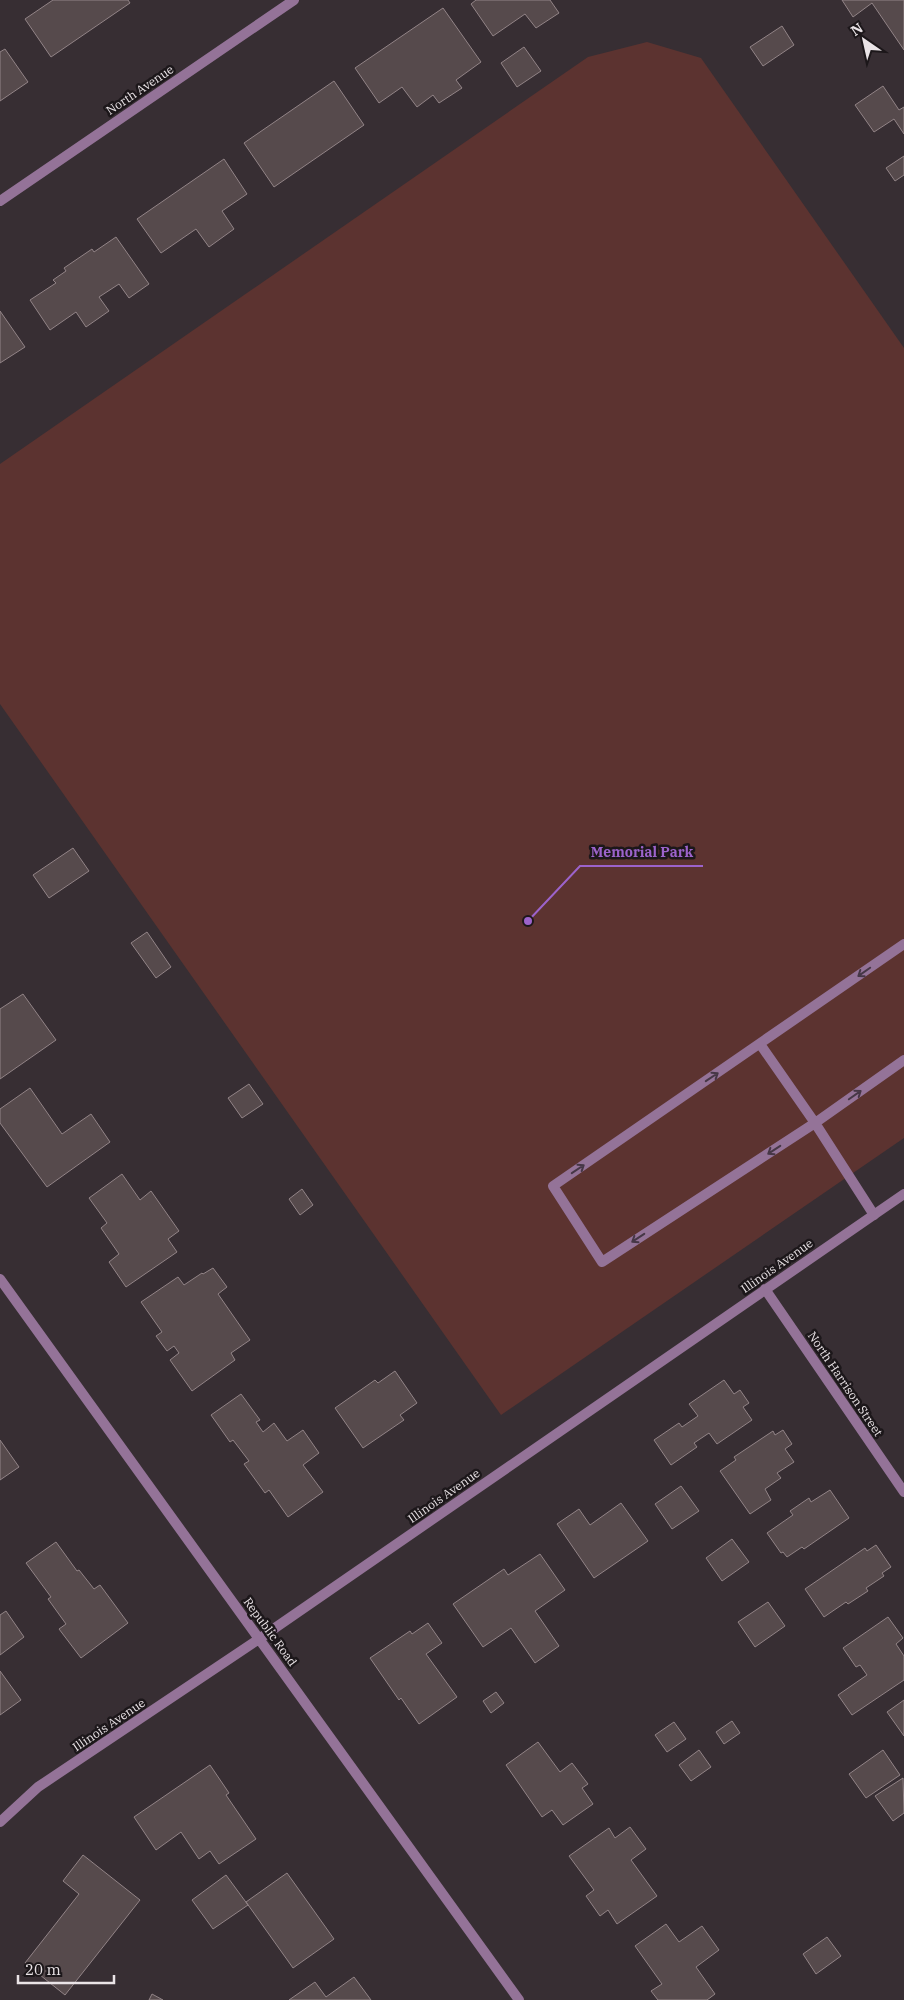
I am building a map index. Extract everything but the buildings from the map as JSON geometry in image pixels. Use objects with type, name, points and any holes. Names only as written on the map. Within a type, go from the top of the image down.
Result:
[{"type":"street","name":"North Avenue","points":[[0,201],[294,0]]},
{"type":"street","points":[[904,944],[553,1186],[602,1262],[815,1123],[904,1060]]},
{"type":"street","points":[[760,1044],[815,1123],[874,1215]]},
{"type":"street","name":"Illinois Avenue","points":[[0,1822],[38,1788],[259,1639],[904,1194]]},
{"type":"street","name":"Republic Road","points":[[0,1279],[519,2000]]},
{"type":"street","name":"North Harrison Street","points":[[765,1289],[904,1492]]},
{"type":"shaded area","points":[[647,42],[701,58],[904,348],[904,1138],[501,1415],[0,704],[0,464],[588,57]]},
{"type":"place","name":"Memorial Park","points":[[528,921]]}]
